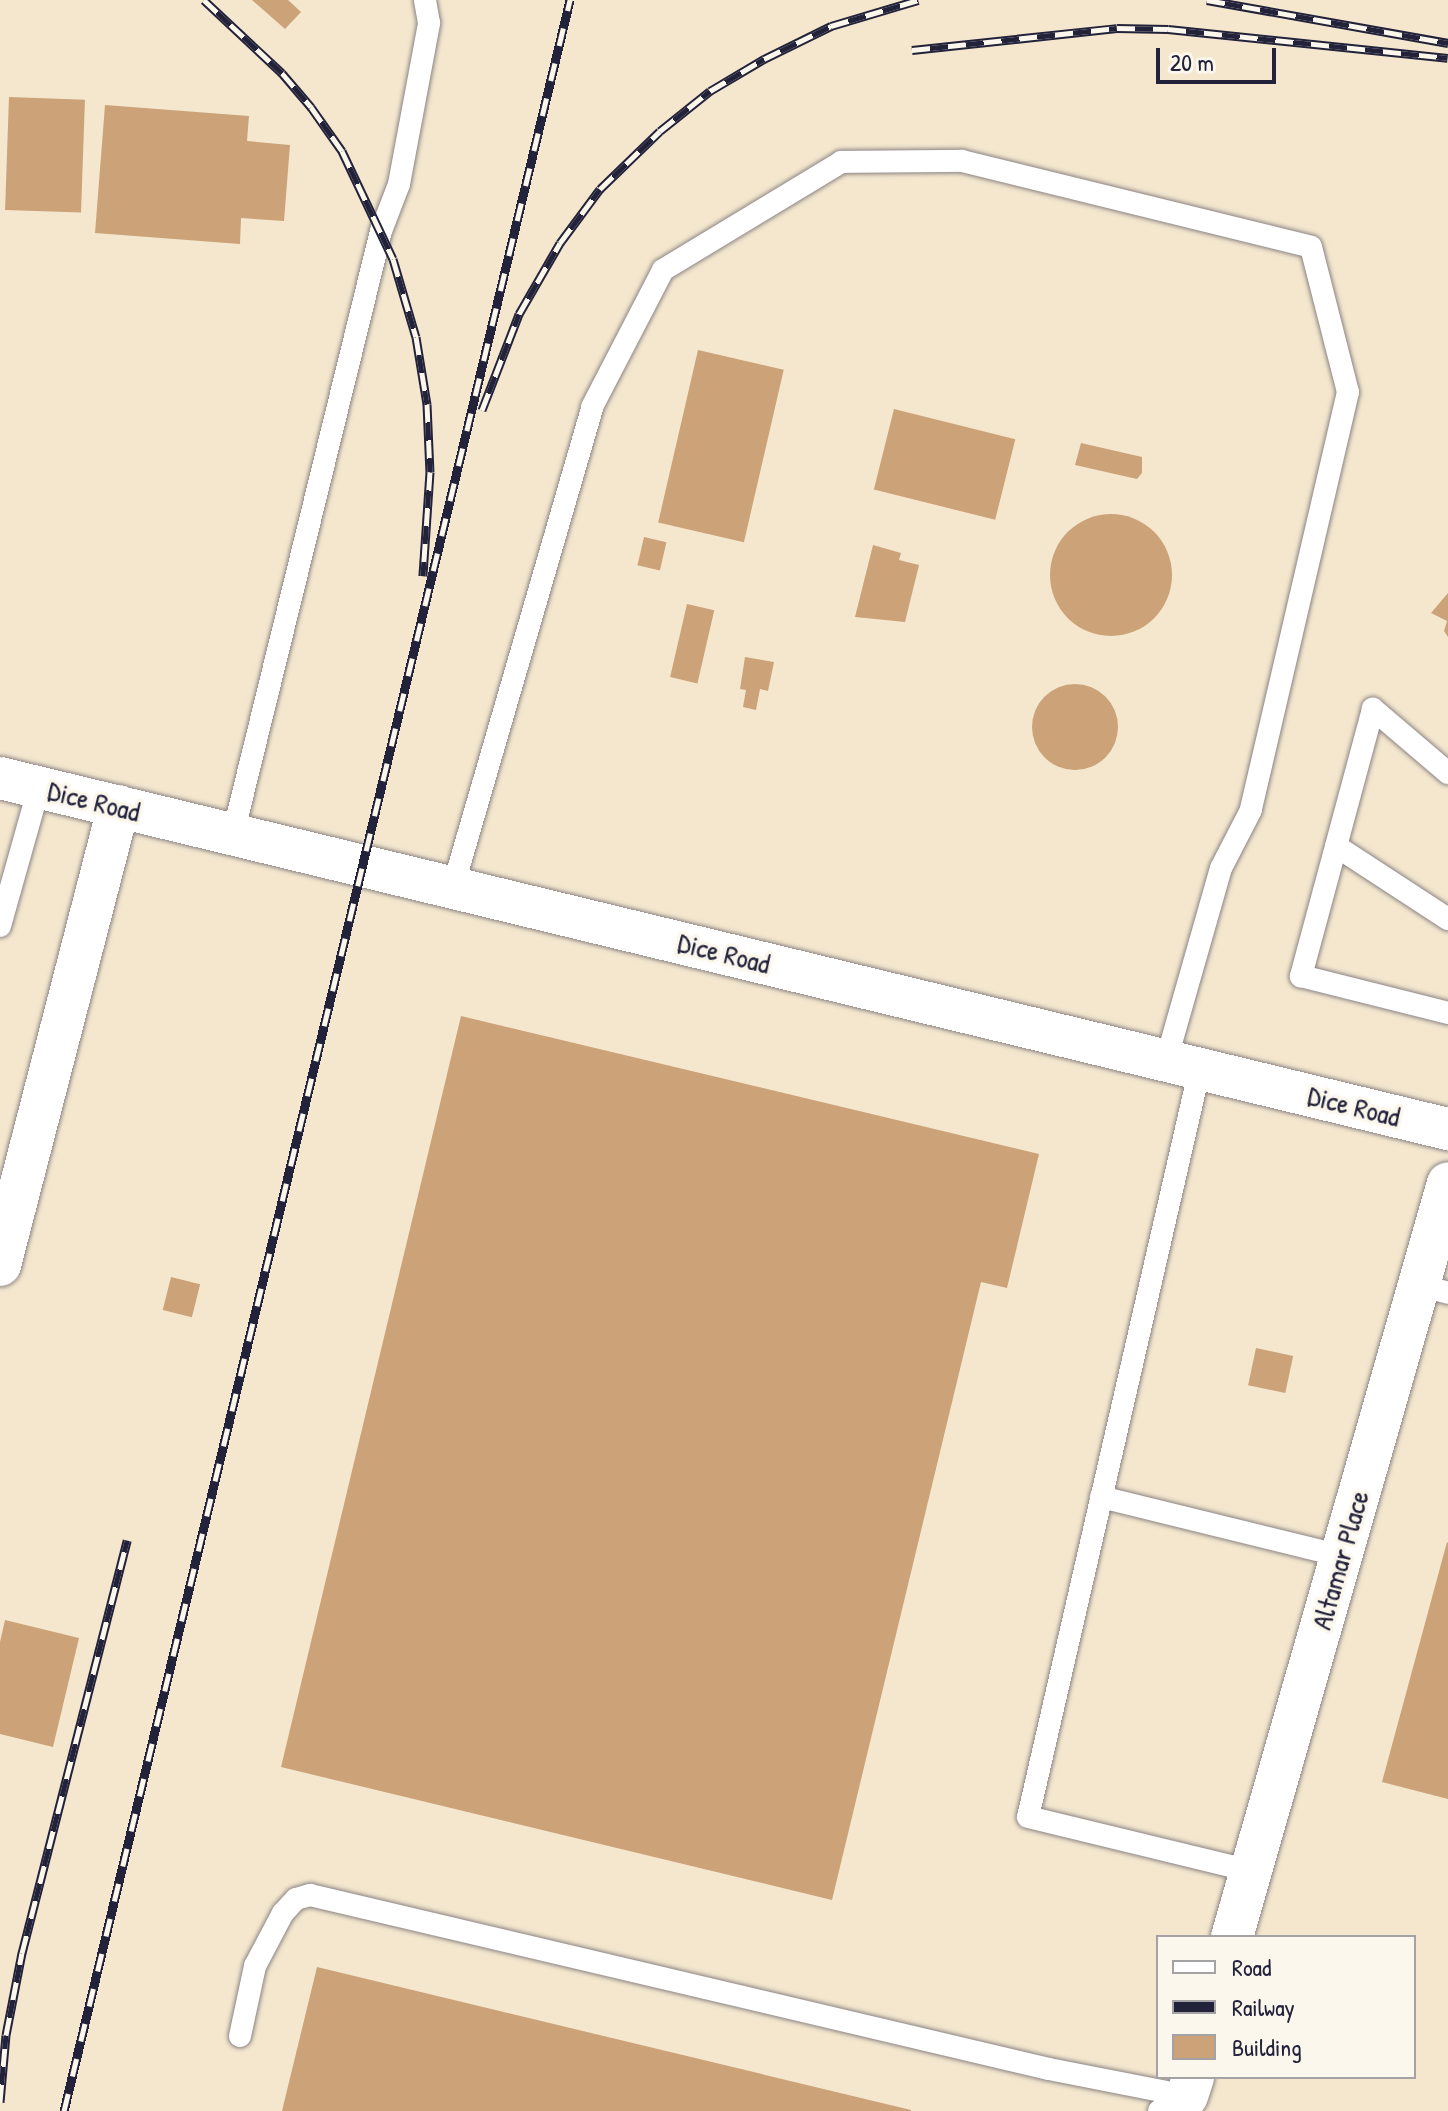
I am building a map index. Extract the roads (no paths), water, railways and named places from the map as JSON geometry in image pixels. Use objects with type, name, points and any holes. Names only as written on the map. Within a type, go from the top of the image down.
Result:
[{"type":"street","name":"Dice Road","points":[[20,783],[1448,1129]]},
{"type":"street","points":[[0,1265],[119,806]]},
{"type":"street","name":"Altamar Place","points":[[1233,1935],[1341,1556],[1434,1289],[1448,1183]]},
{"type":"lane","points":[[233,834],[381,231],[399,184],[429,23],[425,0]]},
{"type":"lane","points":[[453,887],[592,407],[663,270],[841,162],[962,161],[1311,247],[1348,392],[1251,810],[1221,868],[1101,1497],[1028,1817],[1251,1871]]},
{"type":"lane","points":[[1448,773],[1373,709],[1301,976],[1448,1013]]},
{"type":"lane","points":[[0,926],[20,783]]},
{"type":"lane","points":[[1336,846],[1448,919]]},
{"type":"lane","points":[[1101,1497],[1341,1556]]},
{"type":"lane","points":[[240,2036],[255,1966],[283,1913],[296,1899],[310,1895],[1049,2069],[1179,2095]]},
{"type":"railway","points":[[204,0],[282,73],[311,107],[342,151],[393,259],[416,337],[427,404],[430,472],[423,576]]},
{"type":"railway","points":[[64,2111],[570,0]]},
{"type":"railway","points":[[482,410],[519,314],[560,243],[600,189],[660,131],[710,91],[764,59],[831,26],[918,0]]},
{"type":"railway","points":[[1207,0],[1448,43]]},
{"type":"railway","points":[[912,50],[1117,28],[1168,29],[1448,58]]},
{"type":"railway","points":[[0,2102],[6,2035],[22,1953],[127,1540]]}]
